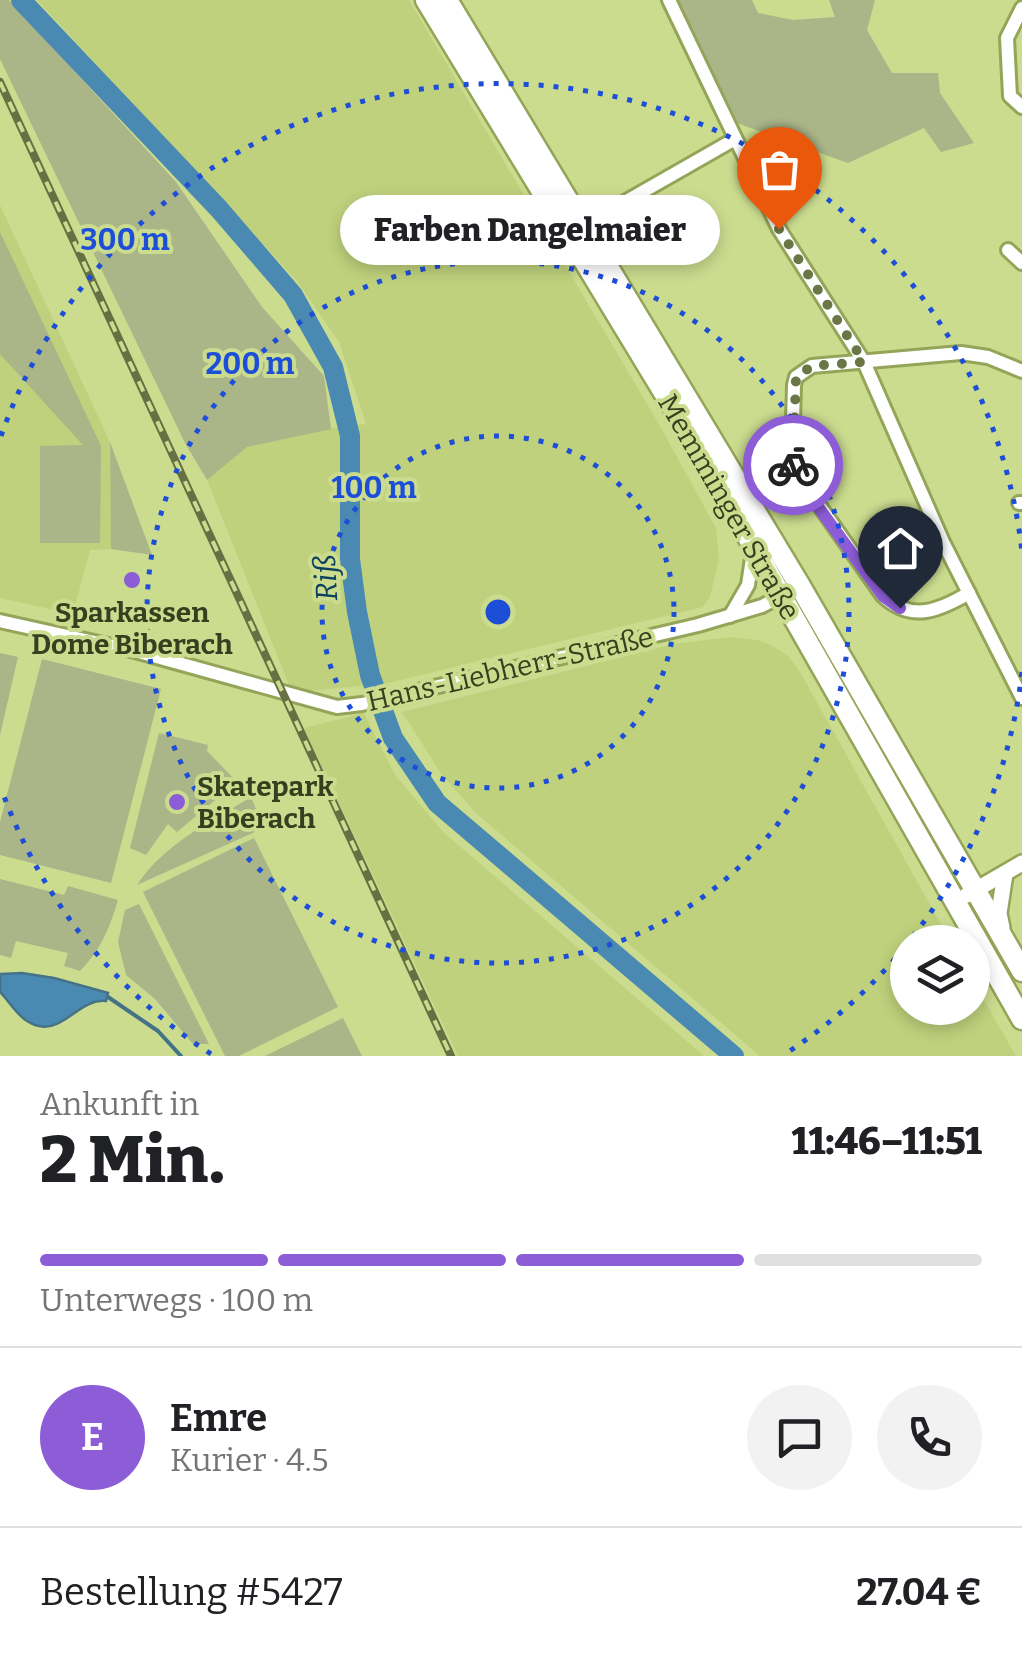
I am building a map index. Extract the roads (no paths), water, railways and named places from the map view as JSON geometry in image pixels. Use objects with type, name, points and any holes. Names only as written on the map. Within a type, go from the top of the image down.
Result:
[{"type":"main road","name":"Memminger Straße","points":[[426,0],[753,544],[790,591],[1022,971]]},
{"type":"main road","name":"Memminger Straße","points":[[447,0],[604,260],[790,591],[955,902],[1022,1019]]},
{"type":"street","points":[[669,0],[779,229],[864,362],[921,496],[1022,698]]},
{"type":"street","points":[[1021,14],[1007,38],[1010,96],[1022,107]]},
{"type":"street","points":[[573,207],[601,213],[735,139]]},
{"type":"street","points":[[604,260],[610,229],[624,202]]},
{"type":"street","points":[[1008,250],[1022,263]]},
{"type":"street","points":[[970,593],[931,612],[912,612],[890,603],[794,472],[796,377],[812,366],[962,353],[988,357],[1022,371]]},
{"type":"street","points":[[730,616],[751,576],[753,544]]},
{"type":"street","name":"Hans-Liebherr-Straße","points":[[0,621],[135,651],[336,707],[730,616],[790,591]]},
{"type":"street","points":[[955,902],[1022,864]]},
{"type":"street","points":[[1003,937],[1000,912],[1005,874]]},
{"type":"water","points":[[22,973],[108,993],[106,1001],[86,1006],[59,1023],[39,1026],[23,1018],[0,992],[0,974]]},
{"type":"waterway","name":"Riß","points":[[21,0],[219,209],[293,295],[333,367],[350,436],[350,559],[357,612],[370,675],[393,738],[437,803],[734,1056]]},
{"type":"waterway","points":[[108,997],[158,1031],[181,1056]]},
{"type":"railway","points":[[0,82],[451,1056]]},
{"type":"place","name":"Farben Dangelmaier","points":[[779,229]]},
{"type":"place","name":"Sparkassen Dome Biberach","points":[[132,580]]},
{"type":"place","name":"Skatepark Biberach","points":[[177,802]]}]
